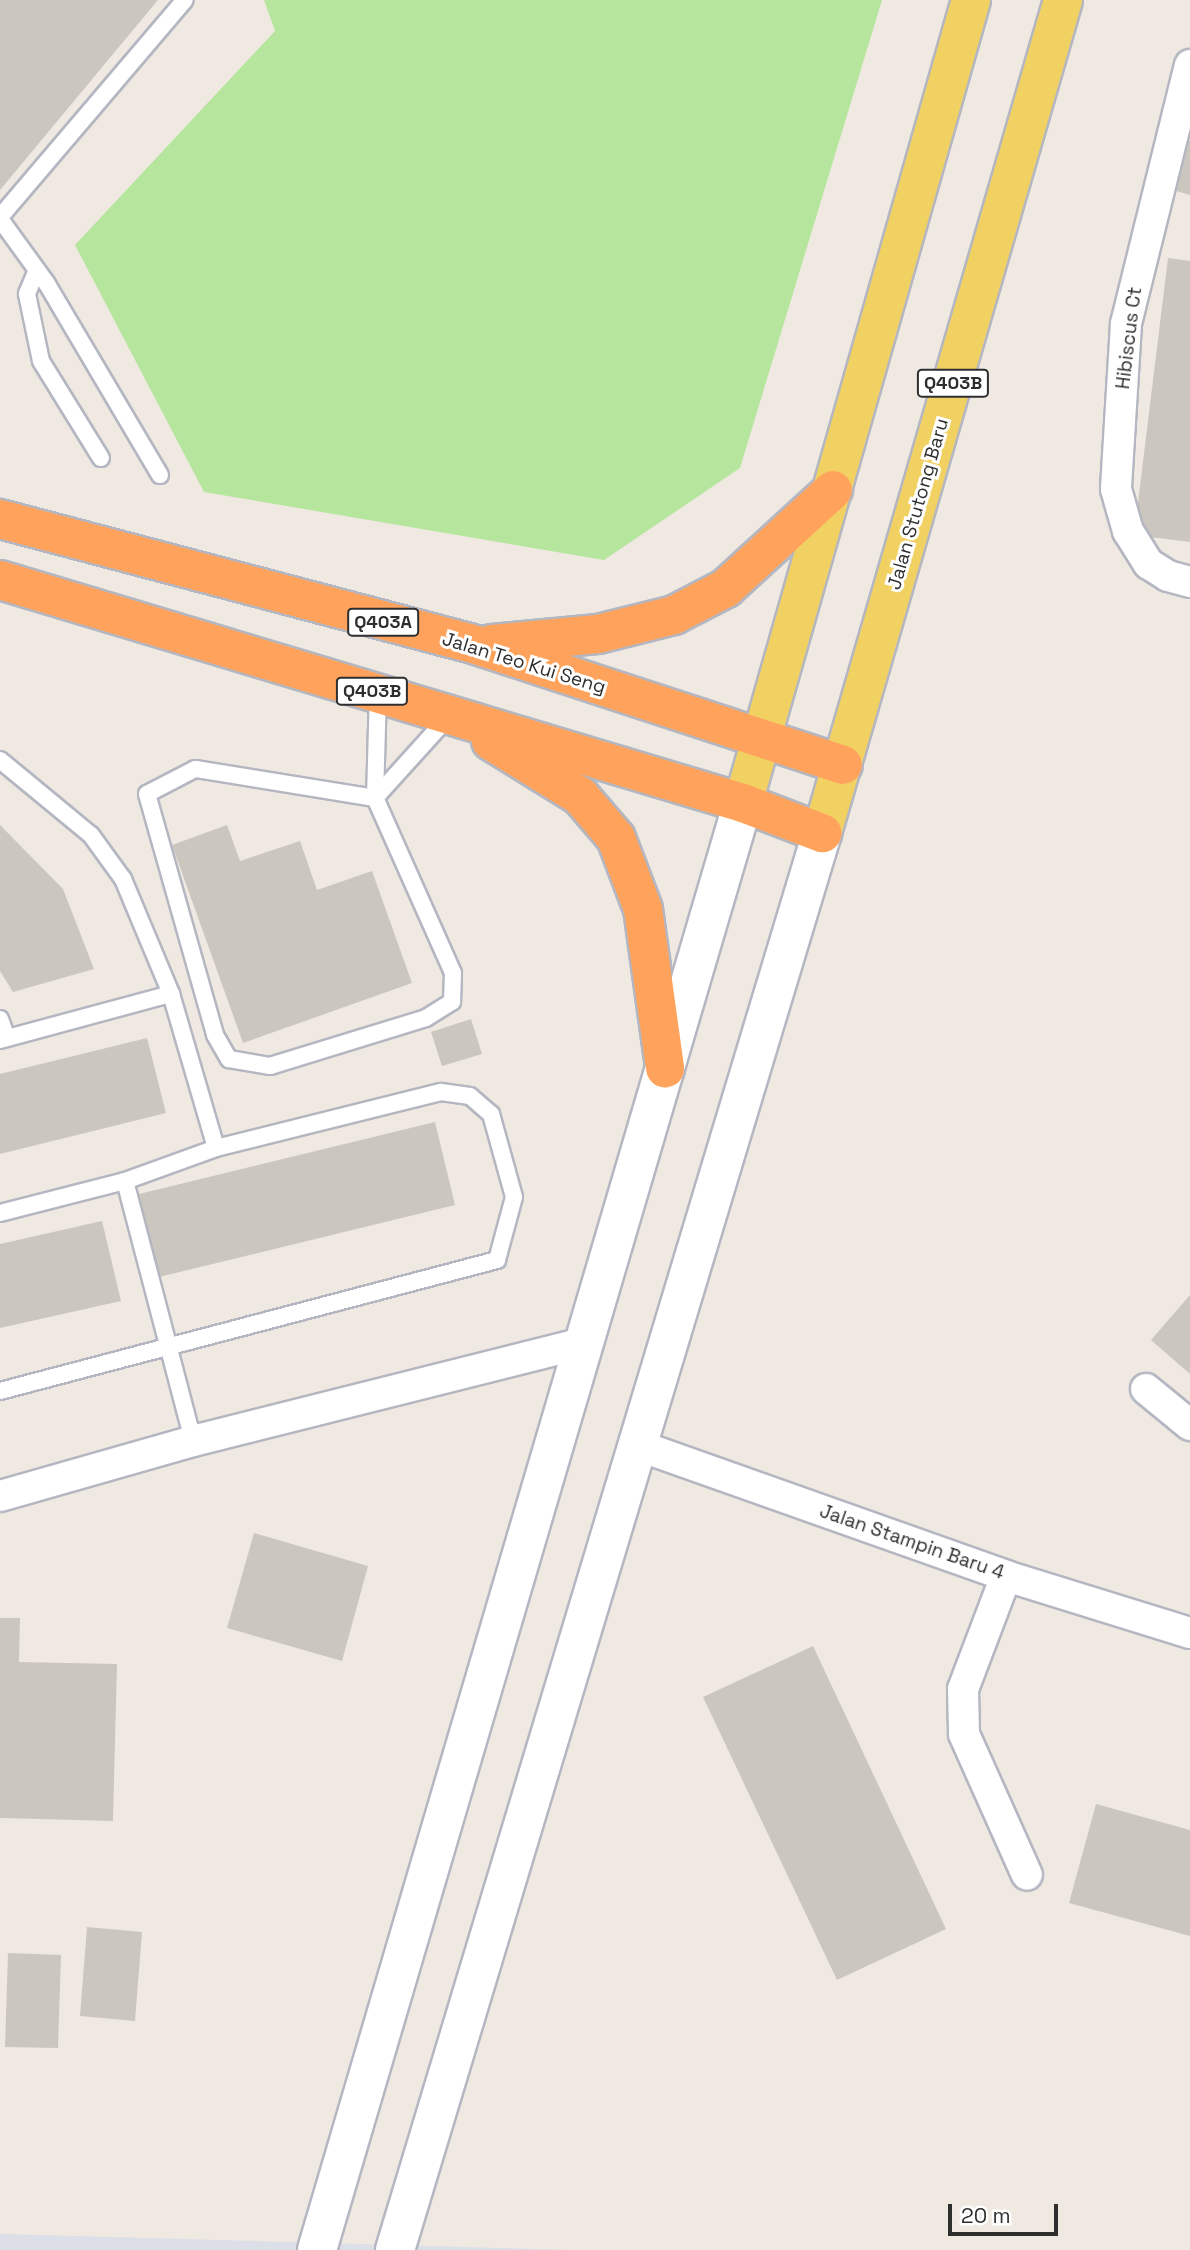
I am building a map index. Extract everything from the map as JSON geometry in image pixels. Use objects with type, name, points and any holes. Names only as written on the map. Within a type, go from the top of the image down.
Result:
[{"type":"highway","points":[[476,645],[598,634],[674,615],[726,588],[833,490]]},
{"type":"highway","name":"Jalan Teo Kui Seng","points":[[0,519],[476,645],[762,739]]},
{"type":"highway","name":"Q403B","points":[[0,580],[743,803],[822,833]]},
{"type":"highway","points":[[450,715],[580,796],[616,838],[643,909],[665,1068]]},
{"type":"highway","name":"Q403A","points":[[762,739],[843,765]]},
{"type":"main road","points":[[317,2250],[762,739],[971,0]]},
{"type":"main road","name":"Jalan Stutong Baru","points":[[822,833],[1063,0]]},
{"type":"main road","points":[[395,2250],[822,833]]},
{"type":"street","name":"Hibiscus Ct","points":[[1190,65],[1126,324],[1116,489],[1128,531],[1149,564],[1168,576],[1190,582]]},
{"type":"street","points":[[0,1496],[193,1441],[584,1343]]},
{"type":"street","points":[[1146,1389],[1190,1425]]},
{"type":"street","name":"Jalan Stampin Baru 4","points":[[637,1445],[1006,1576],[1190,1633]]},
{"type":"street","points":[[1006,1576],[963,1689],[964,1734],[1027,1875]]},
{"type":"lane","points":[[160,475],[37,270],[0,218],[185,0]]},
{"type":"lane","points":[[37,270],[27,294],[41,361],[101,458]]},
{"type":"lane","points":[[375,798],[195,769],[147,794],[215,1035],[229,1059],[270,1066],[426,1018],[452,1002],[453,973],[375,798],[378,694]]},
{"type":"lane","points":[[375,798],[450,715]]},
{"type":"lane","points":[[0,760],[91,835],[123,879],[171,994],[216,1147]]},
{"type":"lane","points":[[0,1019],[3,1039],[171,994]]},
{"type":"lane","points":[[0,1213],[125,1181],[216,1147],[441,1093],[470,1096],[491,1114],[514,1197],[497,1259],[0,1391]]},
{"type":"lane","points":[[125,1181],[193,1441]]},
{"type":"shaded area","points":[[0,2234],[575,2250],[0,2250]]},
{"type":"green space","points":[[264,0],[882,0],[740,468],[604,560],[204,492],[75,245],[275,31]]},
{"type":"building","points":[[0,0],[158,0],[0,190]]},
{"type":"building","points":[[1190,141],[1190,195],[1176,191]]},
{"type":"building","points":[[1168,258],[1190,261],[1190,542],[1134,535]]},
{"type":"building","points":[[0,825],[63,889],[94,969],[13,992],[0,971]]},
{"type":"building","points":[[227,825],[240,861],[300,841],[317,890],[372,871],[412,983],[243,1043],[172,845]]},
{"type":"building","points":[[471,1019],[482,1054],[442,1066],[431,1032]]},
{"type":"building","points":[[147,1038],[166,1113],[0,1154],[0,1074]]},
{"type":"building","points":[[435,1122],[455,1205],[159,1277],[139,1194]]},
{"type":"building","points":[[102,1221],[121,1301],[0,1328],[0,1244]]},
{"type":"building","points":[[1190,1295],[1190,1374],[1151,1340]]},
{"type":"building","points":[[254,1533],[368,1566],[342,1661],[227,1628]]},
{"type":"building","points":[[0,1618],[20,1618],[19,1662],[117,1664],[113,1821],[0,1818]]},
{"type":"building","points":[[813,1646],[946,1929],[837,1980],[703,1697]]},
{"type":"building","points":[[1096,1804],[1190,1830],[1190,1936],[1069,1903]]},
{"type":"building","points":[[87,1927],[142,1932],[135,2021],[80,2016]]},
{"type":"building","points":[[8,1953],[61,1955],[58,2048],[5,2047]]}]
